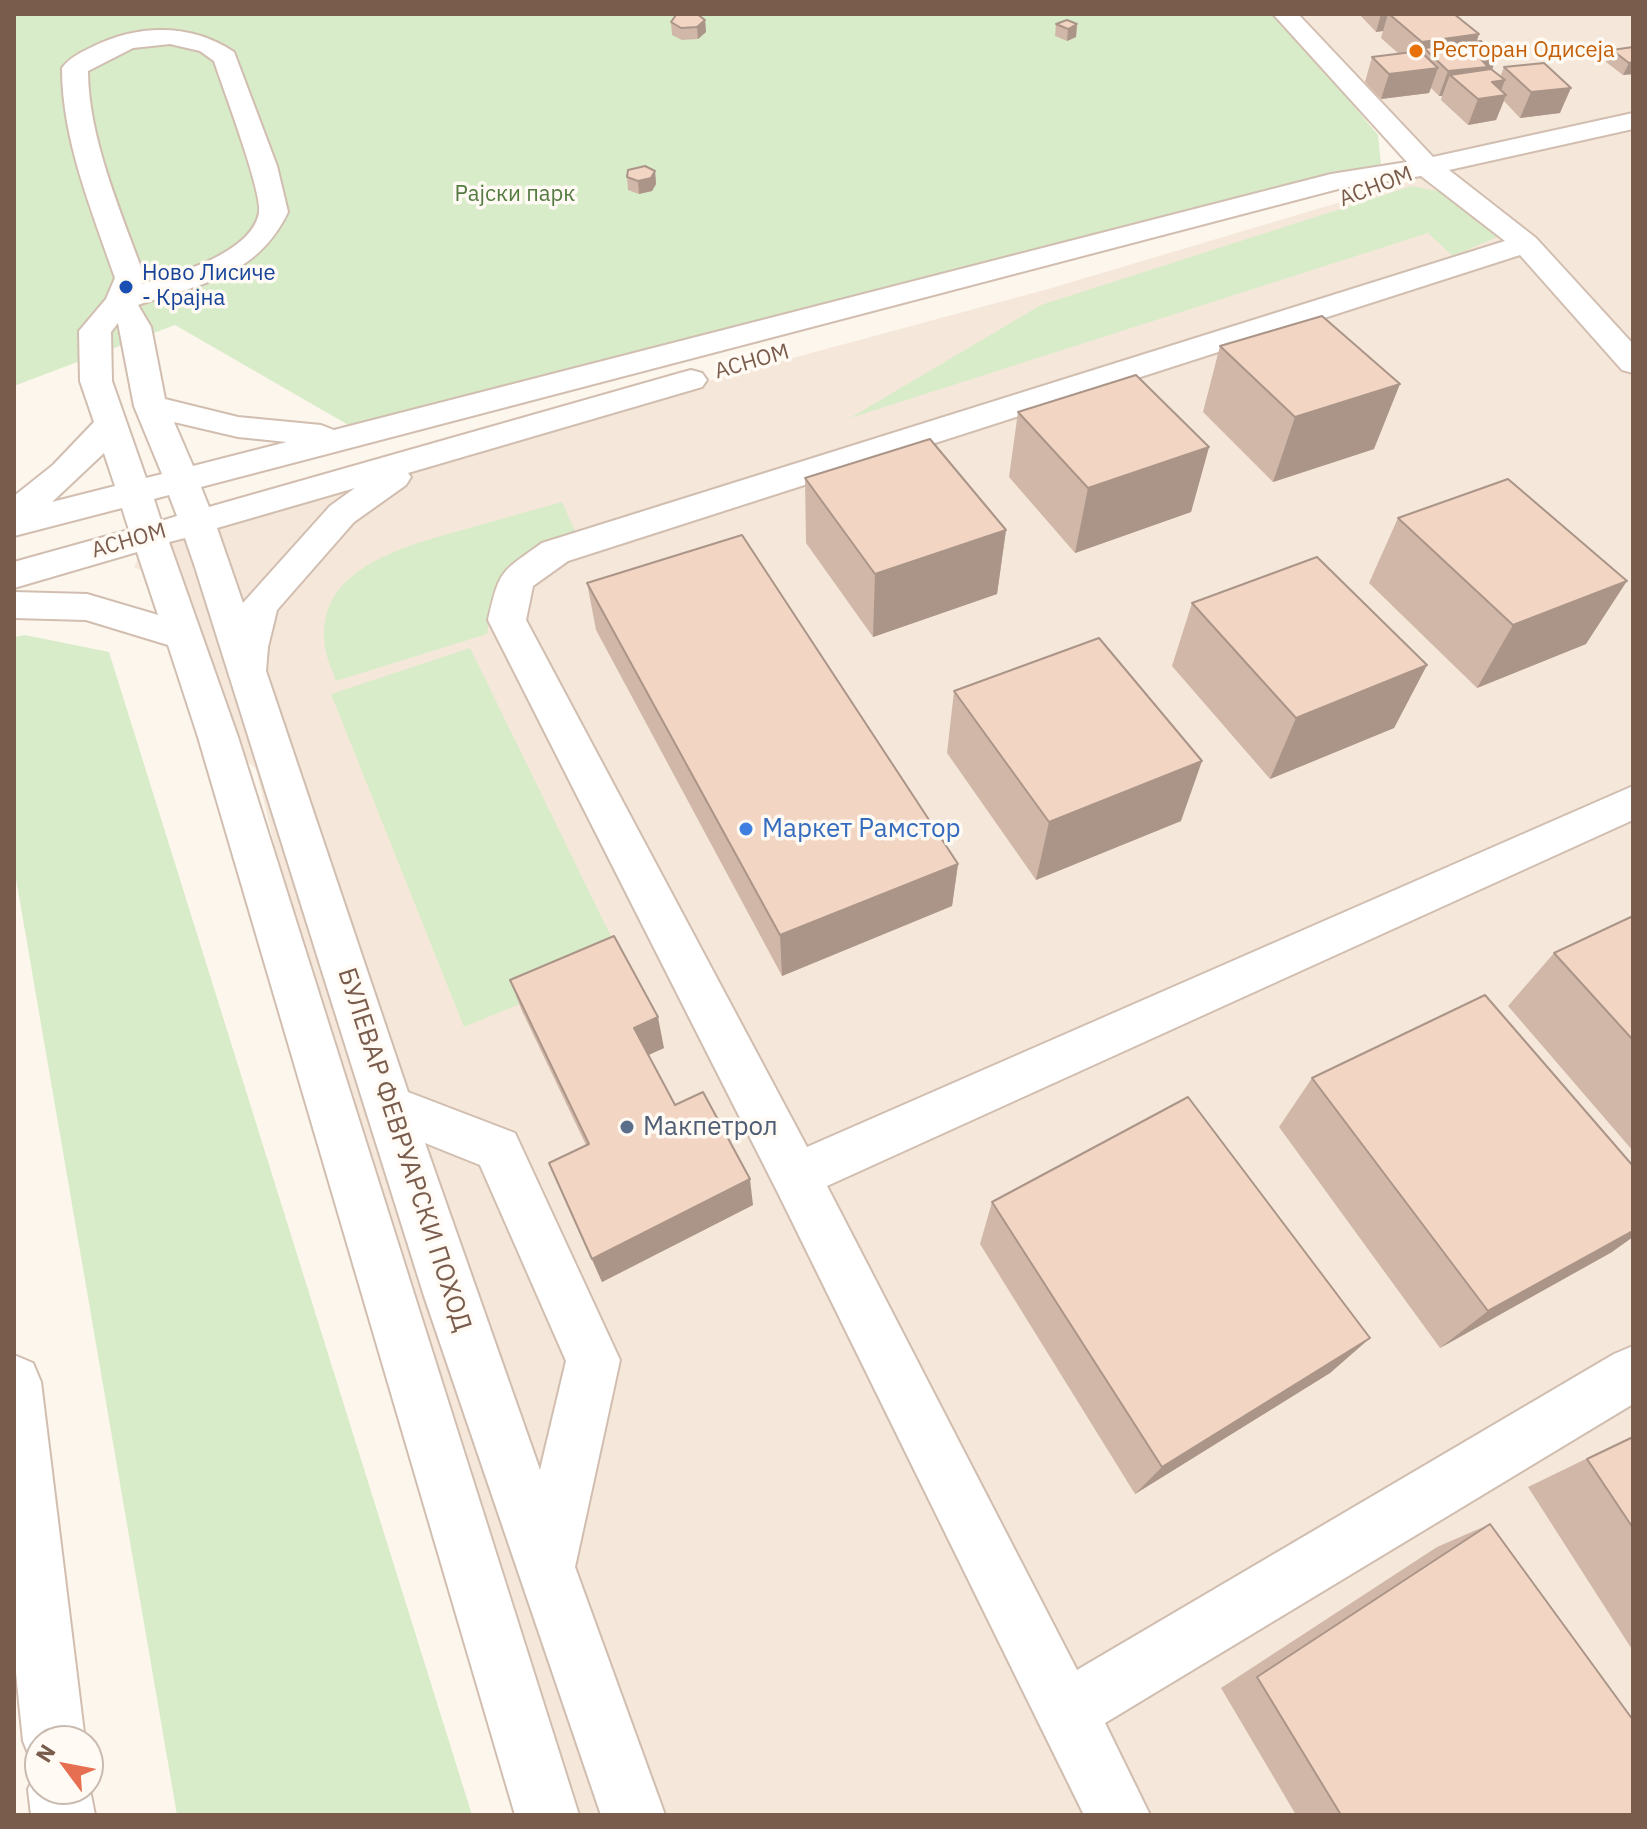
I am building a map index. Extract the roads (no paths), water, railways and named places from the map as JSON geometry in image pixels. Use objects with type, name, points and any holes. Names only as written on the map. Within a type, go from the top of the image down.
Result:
[{"type":"street","points":[[1285,14],[1427,167],[1526,244],[1633,363]]},
{"type":"street","points":[[166,38],[190,41],[218,51],[225,57],[263,166],[274,212],[260,240],[228,261],[185,280],[120,301],[130,278],[95,181],[75,87],[75,68],[90,57],[130,41],[166,38]]},
{"type":"street","points":[[1427,167],[1633,121]]},
{"type":"street","name":"АСНОМ","points":[[14,524],[1341,180],[1427,167]]},
{"type":"street","name":"АСНОМ","points":[[14,575],[834,338],[1361,196],[1427,167]]},
{"type":"street","points":[[1118,1815],[796,1176],[507,620],[516,580],[555,552],[1526,244]]},
{"type":"street","name":"БУЛЕВАР ФЕВРУАРСКИ ПОХОД","points":[[547,1815],[218,737],[96,381],[95,331],[120,301],[136,327],[150,406],[170,449],[213,567],[450,1296],[633,1815]]},
{"type":"street","points":[[150,406],[238,427],[288,434],[311,436],[382,430]]},
{"type":"street","points":[[14,512],[47,492],[70,471],[109,425]]},
{"type":"street","points":[[249,683],[249,647],[260,606],[342,514],[419,459]]},
{"type":"street","points":[[14,605],[87,607],[182,636]]},
{"type":"street","points":[[796,1176],[1633,802]]},
{"type":"street","points":[[390,1107],[498,1149],[593,1360],[546,1566]]},
{"type":"street","points":[[1066,1711],[1633,1373]]},
{"type":"street","points":[[14,1382],[52,1725]]},
{"type":"place","name":"Ресторан Одисеја","points":[[1416,51]]},
{"type":"place","name":"Ново Лисиче - Крајна","points":[[126,287]]},
{"type":"place","name":"Маркет Рамстор","points":[[746,829]]},
{"type":"place","name":"Макпетрол","points":[[627,1127]]},
{"type":"park label","name":"Рајски парк","points":[[515,195]]}]
